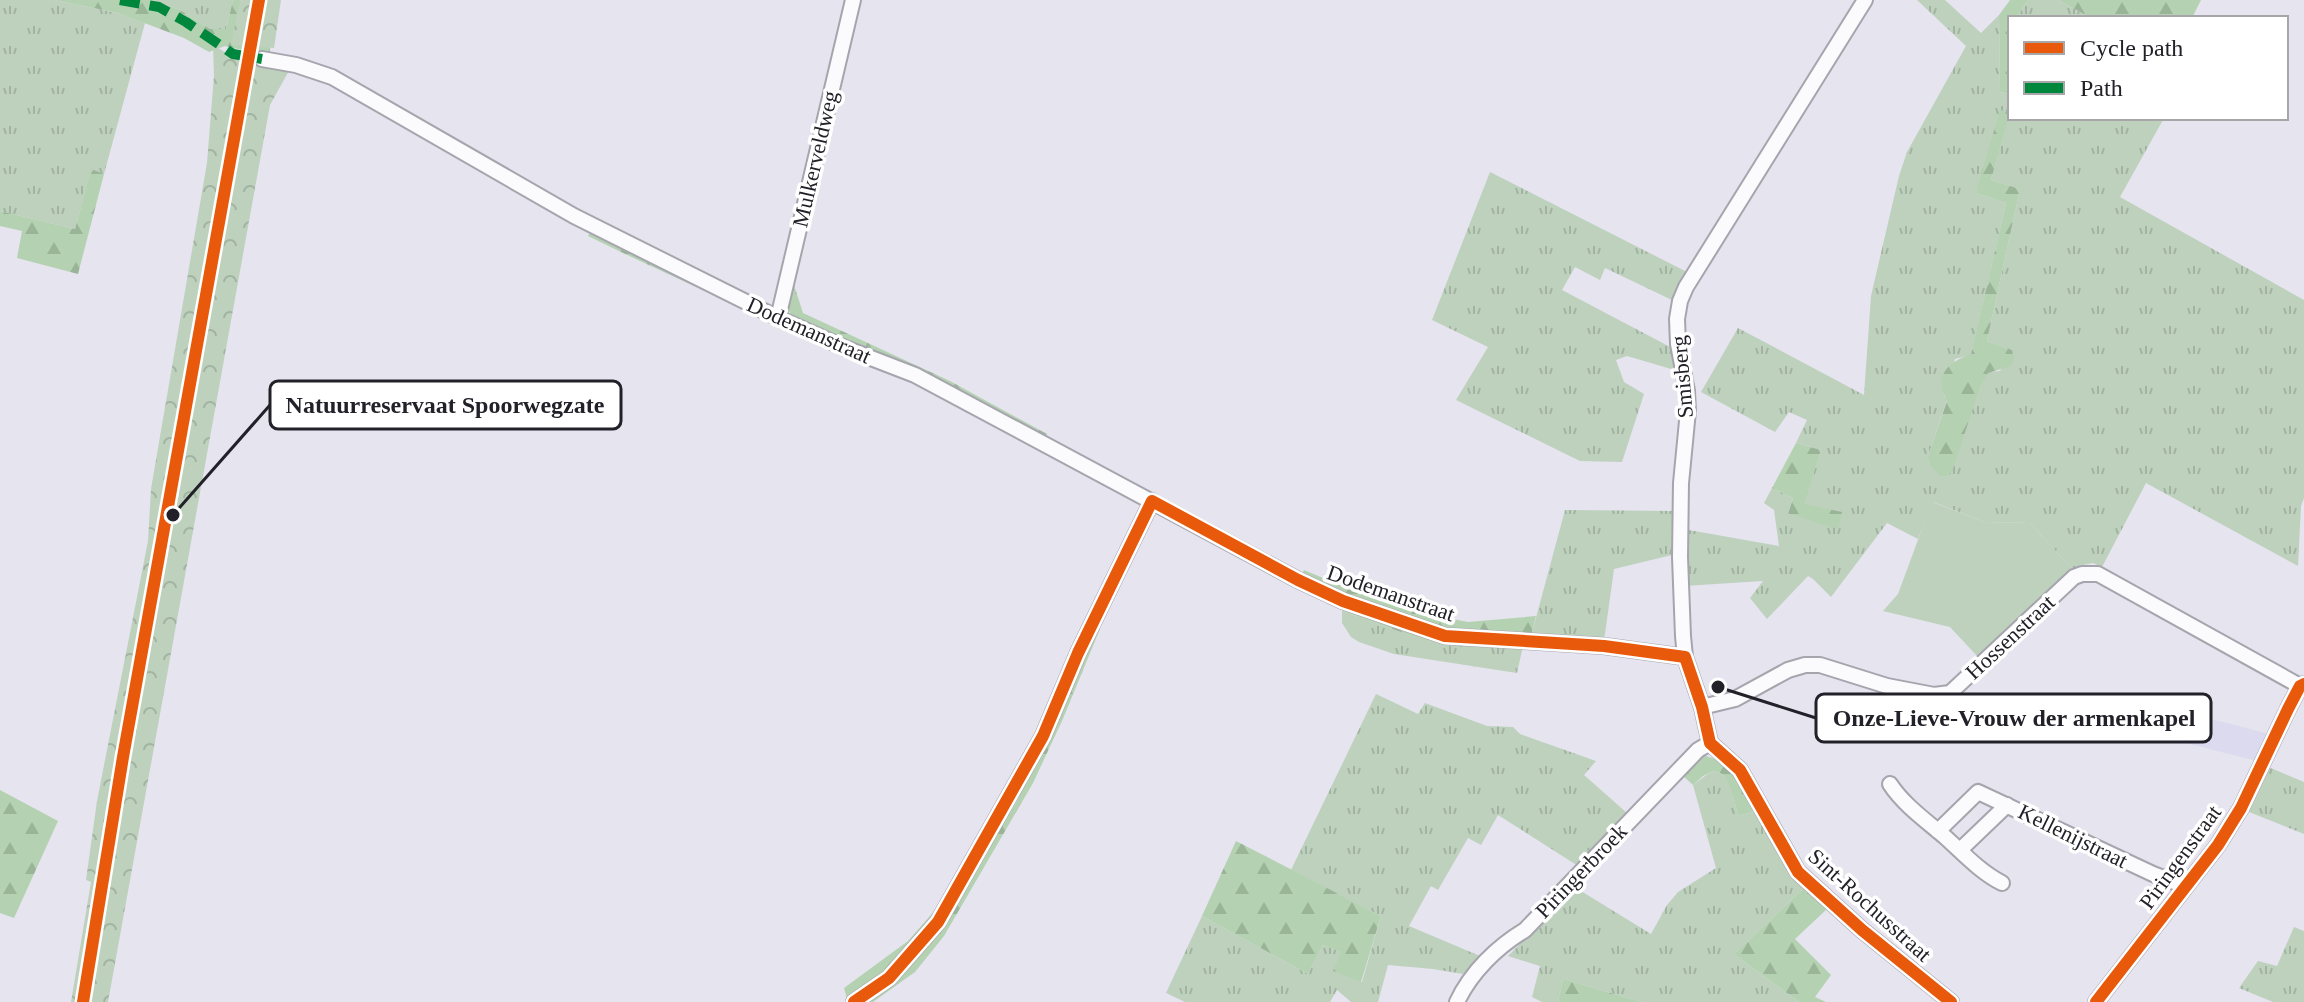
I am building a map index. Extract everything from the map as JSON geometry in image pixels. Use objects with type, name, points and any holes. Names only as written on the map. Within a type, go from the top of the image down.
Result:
[{"type":"street","name":"Mulkerveldweg","points":[[778,318],[853,0]]},
{"type":"street","name":"Smisberg","points":[[1702,707],[1685,657],[1680,527],[1688,411],[1678,344],[1680,301],[1865,0]]},
{"type":"street","name":"Dodemanstraat","points":[[262,59],[296,65],[332,77],[574,216],[778,318],[915,375],[1298,580],[1343,601],[1445,636],[1604,646],[1685,657]]},
{"type":"street","points":[[854,1002],[889,978],[938,922],[1043,736],[1078,653],[1152,501]]},
{"type":"street","name":"Hossenstraat","points":[[1702,707],[1735,699],[1788,670],[1805,665],[1820,665],[1887,686],[1934,695],[1950,693],[2074,577],[2090,573],[2098,574],[2302,685]]},
{"type":"street","name":"Piringenstraat","points":[[2096,1002],[2218,845],[2241,808],[2302,685]]},
{"type":"street","points":[[1702,707],[1710,743]]},
{"type":"street","name":"Piringerbroek","points":[[1457,1002],[1465,986],[1497,950],[1525,930],[1698,750],[1710,743]]},
{"type":"street","name":"Sint-Rochusstraat","points":[[1710,743],[1740,770],[1798,872],[1862,930],[1951,1002]]},
{"type":"street","points":[[1890,784],[1898,795],[1990,877],[2002,883]]},
{"type":"street","name":"Kellenijstraat","points":[[1938,831],[1978,792],[2185,886]]},
{"type":"street","name":"Kellenijstraat","points":[[1960,850],[2007,805]]},
{"type":"shaded area","points":[[2127,701],[2269,734],[2257,761],[2119,726]]},
{"type":"green space","points":[[0,0],[54,0],[118,13],[145,23],[104,174],[91,170],[75,229],[0,211]]},
{"type":"green space","points":[[54,0],[153,0],[180,10],[210,29],[226,29],[233,0],[278,0],[269,56],[225,46],[209,52],[184,38],[118,13]]},
{"type":"green space","points":[[153,0],[233,0],[226,29],[210,29],[180,10]]},
{"type":"green space","points":[[240,0],[281,0],[274,48],[231,45]]},
{"type":"green space","points":[[1917,0],[1945,0],[1981,33],[1999,15],[2000,92],[2008,94],[2008,115],[1976,193],[2006,203],[1971,355],[1955,359],[1944,396],[1947,400],[1928,456],[1988,372],[2000,371],[2012,350],[1987,341],[2020,189],[1991,180],[2008,117],[2008,120],[2163,120],[2120,197],[2304,300],[2304,498],[2298,566],[2146,483],[2102,567],[2093,563],[2078,566],[2074,571],[2030,523],[1985,522],[1933,502],[1918,539],[1887,523],[1831,597],[1808,576],[1767,619],[1750,598],[1763,581],[1684,586],[1683,529],[1779,546],[1774,510],[1764,503],[1772,488],[1793,498],[1788,514],[1838,528],[1803,504],[1821,450],[1796,443],[1807,420],[1789,412],[1775,432],[1701,392],[1738,328],[1864,395],[1871,296],[1907,152],[1966,46]]},
{"type":"green space","points":[[2010,0],[2028,0],[2017,16],[2008,16],[2008,94],[2000,92],[1999,15]]},
{"type":"green space","points":[[2028,0],[2058,0],[2087,16],[2017,16]]},
{"type":"green space","points":[[2058,0],[2201,0],[2193,16],[2087,16]]},
{"type":"green space","points":[[213,45],[233,57],[291,67],[270,105],[108,1002],[71,1002],[91,882],[86,880],[97,801],[148,541],[151,489],[207,163],[214,75]]},
{"type":"green space","points":[[2000,110],[2008,112],[1991,180],[2020,189],[1987,341],[2012,350],[2014,360],[2011,366],[1988,373],[1981,384],[1952,472],[1940,476],[1931,466],[1928,456],[1947,401],[1942,377],[1956,361],[1971,354],[2006,203],[1976,193]]},
{"type":"green space","points":[[91,169],[104,174],[78,274],[17,258],[22,231],[0,226],[0,211],[75,229]]},
{"type":"green space","points":[[1490,172],[1689,273],[1674,301],[1605,268],[1600,280],[1575,267],[1562,290],[1674,349],[1678,371],[1627,356],[1616,360],[1624,382],[1644,394],[1622,462],[1580,461],[1456,400],[1488,347],[1432,320]]},
{"type":"green space","points":[[567,206],[750,294],[746,310],[588,236],[595,223]]},
{"type":"green space","points":[[792,279],[803,313],[950,381],[1047,434],[1046,440],[794,321],[788,305]]},
{"type":"green space","points":[[1796,443],[1821,450],[1804,504],[1842,512],[1838,529],[1788,514],[1793,498],[1772,488]]},
{"type":"green space","points":[[1932,502],[1985,522],[2030,523],[2074,571],[1979,658],[1950,627],[1883,611],[1898,594]]},
{"type":"green space","points":[[1565,510],[1676,511],[1676,554],[1614,569],[1604,641],[1530,640]]},
{"type":"green space","points":[[1304,570],[1359,593],[1421,613],[1468,622],[1536,616],[1530,640],[1463,637],[1462,647],[1412,636],[1342,611],[1346,599],[1301,577]]},
{"type":"green space","points":[[1342,611],[1412,636],[1523,646],[1517,673],[1394,654],[1359,642],[1351,637],[1342,623]]},
{"type":"green space","points":[[1095,627],[1100,629],[1033,783],[944,936],[915,972],[873,1002],[848,1002],[844,988],[908,941],[936,909],[972,845],[984,853],[1017,801]]},
{"type":"green space","points":[[1376,694],[1418,714],[1425,703],[1487,726],[1513,727],[1520,734],[1596,761],[1584,775],[1627,813],[1578,866],[1498,815],[1481,845],[1468,838],[1438,890],[1431,886],[1409,926],[1480,956],[1463,974],[1388,965],[1378,1002],[1351,1002],[1337,990],[1330,1002],[1185,1002],[1166,993],[1202,916],[1308,974],[1323,945],[1342,952],[1334,971],[1362,982],[1381,916],[1291,870]]},
{"type":"green space","points":[[1702,755],[1729,768],[1758,810],[1738,816],[1730,786],[1716,771],[1693,785],[1681,774]]},
{"type":"green space","points":[[2268,767],[2304,782],[2304,834],[2244,810]]},
{"type":"green space","points":[[1716,771],[1729,784],[1738,816],[1758,810],[1781,860],[1804,888],[1734,954],[1799,1002],[1642,1002],[1563,979],[1558,1002],[1542,1002],[1532,997],[1540,966],[1508,956],[1576,888],[1651,934],[1678,892],[1716,868],[1693,785]]},
{"type":"green space","points":[[0,790],[58,821],[14,918],[0,913]]},
{"type":"green space","points":[[1236,841],[1381,916],[1361,982],[1333,971],[1341,952],[1323,945],[1308,974],[1202,916]]},
{"type":"green space","points":[[1804,888],[1827,909],[1795,939],[1831,975],[1815,997],[1826,1002],[1799,1002],[1734,954]]},
{"type":"green space","points":[[2294,927],[2304,931],[2304,1002],[2273,1002],[2239,988],[2258,961],[2277,966]]},
{"type":"green space","points":[[1563,979],[1642,1002],[1558,1002]]},
{"type":"marked path","points":[[120,0],[159,7],[233,54],[262,59]]},
{"type":"cycle path","points":[[83,1002],[123,757],[259,0]]},
{"type":"cycle path","points":[[854,1002],[889,978],[938,922],[1043,736],[1078,653],[1152,501],[1343,601],[1445,636],[1604,646],[1685,657],[1710,743],[1740,770],[1798,872],[1862,930],[1951,1002]]},
{"type":"cycle path","points":[[2096,1002],[2218,845],[2241,808],[2288,709],[2304,684]]},
{"type":"place","name":"Natuurreservaat Spoorwegzate","points":[[173,515]]},
{"type":"place","name":"Onze-Lieve-Vrouw der armenkapel","points":[[1718,687]]}]
